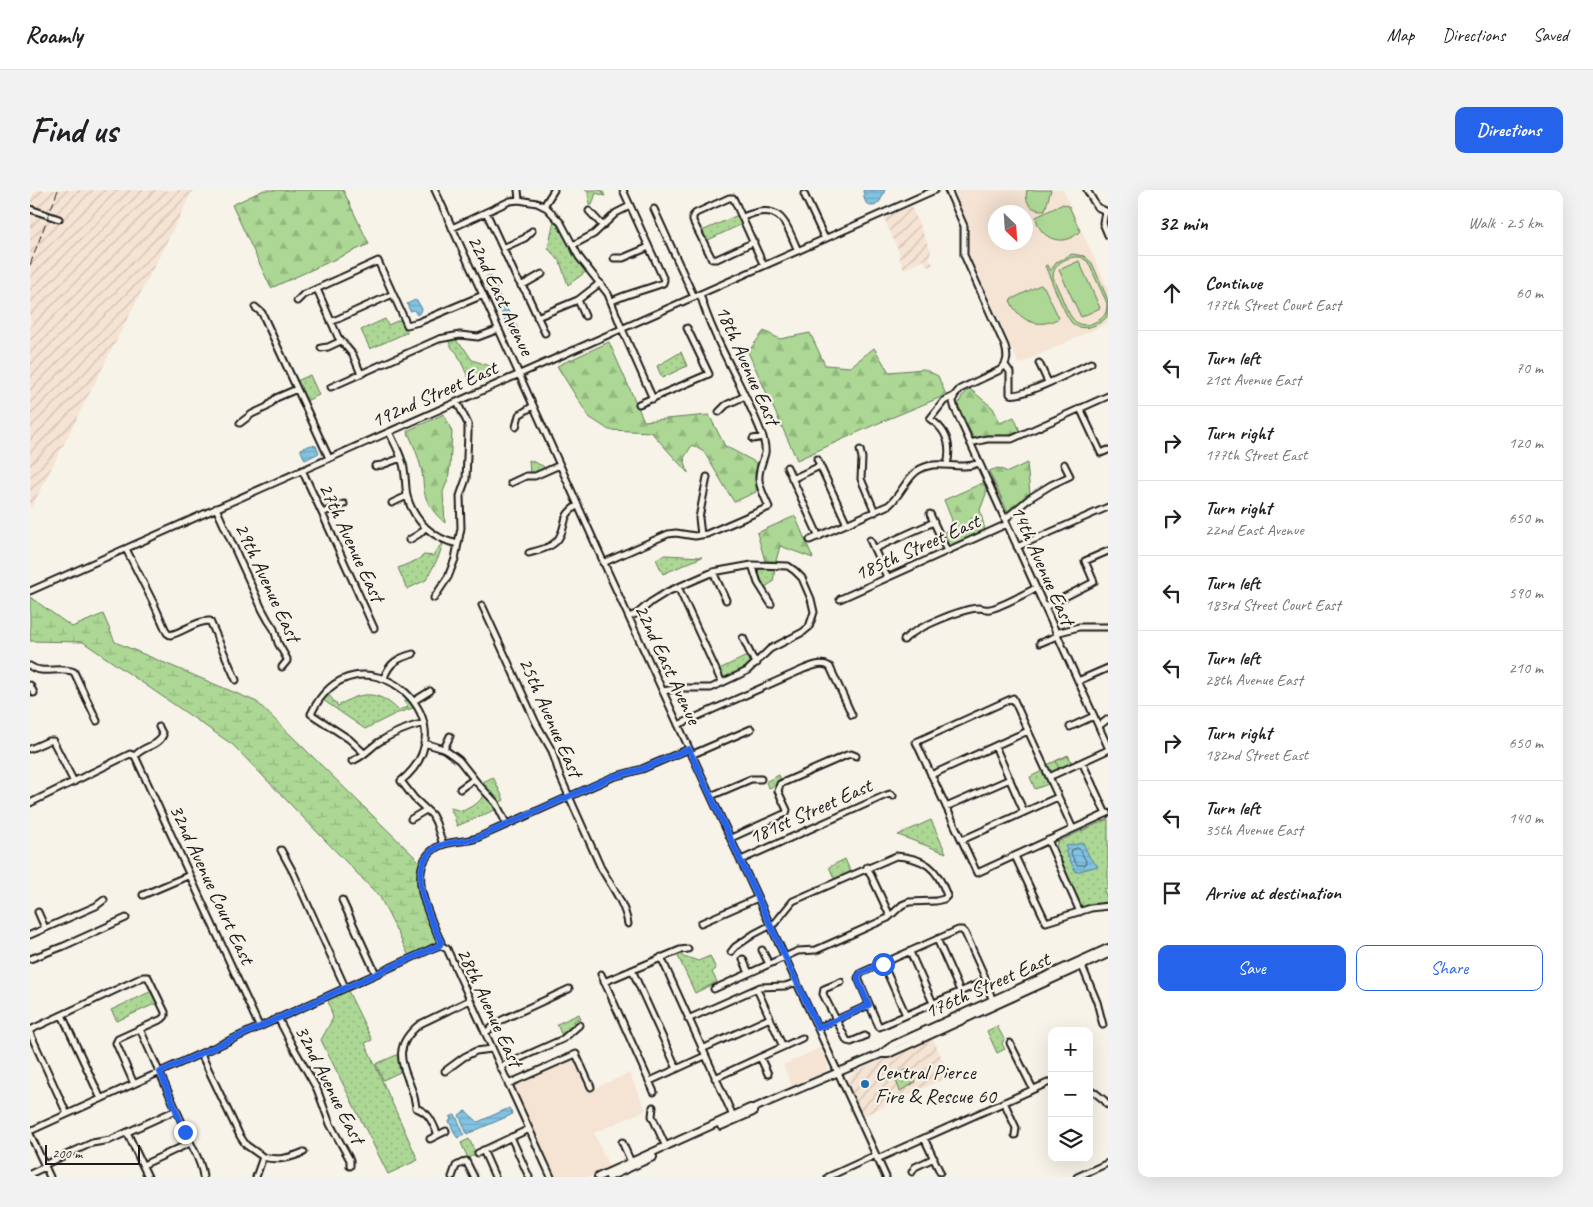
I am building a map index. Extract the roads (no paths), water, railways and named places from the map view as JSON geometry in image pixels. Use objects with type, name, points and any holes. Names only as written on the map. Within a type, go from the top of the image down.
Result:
[{"type":"main road","name":"176th Street East","points":[[881,1054],[888,1054],[1082,966],[1108,948]]},
{"type":"main road","name":"176th Street East","points":[[598,1177],[750,1108],[754,1108],[881,1054],[894,1045],[1025,985],[1099,955],[1108,954]]},
{"type":"main road","points":[[1003,1001],[1005,997],[1021,990],[1025,985]]},
{"type":"main road","points":[[971,1015],[976,1010],[991,1004],[992,1000]]},
{"type":"main road","name":"176th Street East","points":[[610,1177],[752,1112],[754,1108]]},
{"type":"main road","points":[[650,1159],[651,1156],[671,1147],[669,1146]]},
{"type":"street","name":"22nd East Avenue","points":[[435,190],[690,752],[886,1177]]},
{"type":"street","points":[[518,190],[519,200]]},
{"type":"street","points":[[544,206],[554,190]]},
{"type":"street","points":[[612,301],[628,294],[646,290],[663,283],[664,280],[623,190]]},
{"type":"street","name":"192nd Street East","points":[[30,592],[935,190]]},
{"type":"street","points":[[947,465],[949,453],[947,438],[940,426],[930,419],[944,401],[954,396],[962,387],[998,371],[1005,365],[1007,357],[1006,350],[964,255],[964,226],[948,190]]},
{"type":"street","points":[[1086,190],[1094,204],[1099,209],[1107,211],[1103,223],[1108,235]]},
{"type":"street","points":[[804,194],[825,239]]},
{"type":"street","points":[[754,242],[717,259],[712,259],[693,221],[693,216],[729,198],[733,198],[743,217],[754,242],[764,266]]},
{"type":"street","points":[[452,228],[502,204],[519,200],[538,203],[554,214],[561,223],[579,257],[612,301],[622,329],[653,399]]},
{"type":"street","points":[[573,245],[594,234],[616,212],[630,206]]},
{"type":"street","points":[[30,209],[59,218]]},
{"type":"street","name":"18th Avenue East","points":[[654,209],[694,298]]},
{"type":"street","points":[[589,211],[602,225]]},
{"type":"street","points":[[743,217],[760,211],[772,212],[783,220],[798,251]]},
{"type":"street","points":[[486,212],[516,279],[545,333]]},
{"type":"street","points":[[503,248],[525,238],[532,231]]},
{"type":"street","points":[[614,258],[623,258],[649,247]]},
{"type":"street","points":[[297,301],[303,295],[378,261],[407,325],[419,322],[483,295]]},
{"type":"street","points":[[521,286],[542,274]]},
{"type":"street","points":[[537,317],[578,300],[600,283]]},
{"type":"street","points":[[317,289],[331,322],[341,341],[353,355],[361,374]]},
{"type":"street","points":[[331,322],[393,294]]},
{"type":"street","name":"18th Avenue East","points":[[700,294],[708,318],[730,368],[737,378],[763,437],[765,454],[759,480],[769,507],[700,535]]},
{"type":"street","points":[[578,300],[585,316]]},
{"type":"street","points":[[255,306],[262,313],[329,458]]},
{"type":"street","points":[[639,404],[709,374],[687,328]]},
{"type":"street","points":[[331,387],[439,338],[460,335],[478,337],[499,329]]},
{"type":"street","points":[[321,348],[341,341]]},
{"type":"street","points":[[1040,363],[1048,382]]},
{"type":"street","points":[[1005,365],[1010,372],[1010,395],[1020,394],[1091,363]]},
{"type":"street","points":[[240,423],[252,414],[267,407],[276,398],[297,389]]},
{"type":"street","points":[[719,412],[726,405],[745,396]]},
{"type":"street","name":"14th Avenue East","points":[[954,396],[953,405],[1108,748]]},
{"type":"street","points":[[970,443],[987,439],[1012,438],[1108,396]]},
{"type":"street","points":[[434,598],[448,577],[455,559],[461,528],[460,496],[466,479],[468,424],[457,402]]},
{"type":"street","points":[[516,427],[518,415],[533,406]]},
{"type":"street","points":[[1080,408],[1101,453],[1108,450]]},
{"type":"street","points":[[389,432],[401,458],[407,496],[413,510],[425,528],[438,538],[445,542],[458,544]]},
{"type":"street","points":[[753,440],[763,437]]},
{"type":"street","points":[[860,450],[862,458],[861,480],[875,512]]},
{"type":"street","points":[[375,466],[401,458]]},
{"type":"street","points":[[817,459],[847,524]]},
{"type":"street","points":[[810,540],[875,512],[893,502],[911,476],[918,470],[935,464],[963,467],[979,463]]},
{"type":"street","name":"185th Street East","points":[[840,599],[1006,522],[1030,498],[1051,484],[1070,476],[1064,464]]},
{"type":"street","points":[[511,483],[526,476],[535,476],[560,465]]},
{"type":"street","points":[[792,479],[820,466]]},
{"type":"street","points":[[787,467],[819,537]]},
{"type":"street","name":"27th Avenue East","points":[[302,470],[374,628]]},
{"type":"street","points":[[604,563],[668,534],[700,535],[699,518],[706,477]]},
{"type":"street","points":[[392,503],[407,496]]},
{"type":"street","points":[[322,513],[344,504]]},
{"type":"street","points":[[529,553],[557,541],[561,535],[567,515],[570,510],[578,505]]},
{"type":"street","points":[[1017,547],[1108,506]]},
{"type":"street","name":"29th Avenue East","points":[[216,508],[265,615],[274,629],[278,644],[287,658],[282,667]]},
{"type":"street","points":[[930,514],[947,551]]},
{"type":"street","points":[[874,548],[934,522]]},
{"type":"street","points":[[409,540],[425,528]]},
{"type":"street","points":[[870,540],[887,577]]},
{"type":"street","points":[[126,549],[168,635],[210,621],[236,680]]},
{"type":"street","points":[[1044,607],[1094,582],[1085,561],[1108,551]]},
{"type":"street","points":[[629,617],[638,613],[656,598],[713,572],[752,565],[788,566],[802,578],[814,612],[809,627],[803,632],[770,649],[747,671],[722,683],[706,689],[680,688],[663,692]]},
{"type":"street","points":[[752,565],[758,583],[771,604]]},
{"type":"street","points":[[713,572],[726,600]]},
{"type":"street","points":[[678,587],[722,683]]},
{"type":"street","points":[[904,640],[913,632],[923,627],[963,612],[978,608],[990,609],[1036,588]]},
{"type":"street","name":"25th Avenue East","points":[[482,605],[536,723],[552,751],[569,797],[601,868],[626,915],[628,924]]},
{"type":"street","points":[[1040,643],[1057,634],[1080,627],[1108,626]]},
{"type":"street","points":[[743,638],[756,663]]},
{"type":"street","points":[[384,678],[393,662],[401,657],[413,654]]},
{"type":"street","points":[[678,725],[804,669],[820,665],[830,667],[852,715]]},
{"type":"street","points":[[30,666],[39,670],[66,670],[74,672],[97,720]]},
{"type":"street","points":[[1078,681],[1108,668]]},
{"type":"street","points":[[364,753],[349,739],[311,714],[324,693],[342,681],[366,676],[384,678],[402,688],[420,711],[424,723],[424,743],[418,762],[402,782],[414,798],[432,815],[442,845],[472,840],[612,777],[642,769],[751,729]]},
{"type":"street","points":[[30,685],[34,693]]},
{"type":"street","points":[[414,701],[430,692]]},
{"type":"street","points":[[1073,829],[1014,698],[916,742],[977,873],[1107,814],[1082,762]]},
{"type":"street","points":[[1070,727],[1094,716]]},
{"type":"street","points":[[1099,726],[1108,719]]},
{"type":"street","points":[[352,760],[358,759],[395,733],[424,723]]},
{"type":"street","points":[[30,803],[130,754],[135,756],[138,752],[161,739],[163,735],[159,727]]},
{"type":"street","points":[[931,775],[1028,731]]},
{"type":"street","points":[[444,749],[450,736]]},
{"type":"street","points":[[30,749],[51,741],[56,745],[74,782]]},
{"type":"street","points":[[424,743],[444,749],[459,760],[496,803],[508,825]]},
{"type":"street","points":[[995,746],[1024,812]]},
{"type":"street","points":[[1049,777],[1108,748]]},
{"type":"street","points":[[730,838],[786,813],[787,810],[778,791],[780,784],[848,754],[856,756]]},
{"type":"street","name":"32nd Avenue Court East","points":[[135,756],[259,1026]]},
{"type":"street","points":[[460,789],[474,779]]},
{"type":"street","points":[[711,796],[751,779],[761,779]]},
{"type":"street","points":[[946,807],[1010,779]]},
{"type":"street","name":"181st Street East","points":[[741,860],[884,796],[890,794],[893,796]]},
{"type":"street","points":[[962,840],[1058,797]]},
{"type":"street","points":[[411,820],[426,810]]},
{"type":"street","points":[[1048,840],[1080,912]]},
{"type":"street","name":"28th Avenue East","points":[[442,845],[430,852],[426,857],[421,881],[422,895],[441,942],[440,945],[447,949],[551,1177]]},
{"type":"street","points":[[281,850],[293,872],[345,987]]},
{"type":"street","points":[[714,989],[798,951],[816,950],[890,916],[909,902],[936,901],[947,896],[934,869],[904,856],[896,856],[867,867],[793,901],[779,919],[734,946],[731,952]]},
{"type":"street","points":[[1015,856],[1046,922],[1108,906]]},
{"type":"street","points":[[867,867],[890,916]]},
{"type":"street","points":[[143,895],[190,874]]},
{"type":"street","points":[[701,923],[758,898]]},
{"type":"street","points":[[30,935],[96,906],[104,900]]},
{"type":"street","points":[[342,900],[376,974]]},
{"type":"street","points":[[38,912],[45,928]]},
{"type":"street","points":[[30,959],[126,918]]},
{"type":"street","points":[[985,981],[879,1027],[858,980],[858,976],[958,930],[962,930],[966,933],[984,975],[992,1000]]},
{"type":"street","points":[[938,939],[960,991]]},
{"type":"street","points":[[50,1177],[31,1134],[67,1114],[440,945]]},
{"type":"street","points":[[604,982],[680,950],[688,949]]},
{"type":"street","points":[[762,950],[769,964]]},
{"type":"street","points":[[910,952],[933,1003]]},
{"type":"street","points":[[660,958],[733,1116]]},
{"type":"street","points":[[743,959],[749,973]]},
{"type":"street","points":[[883,964],[906,1015]]},
{"type":"street","points":[[1082,966],[1097,1002],[1103,1025]]},
{"type":"street","points":[[632,970],[677,1069]]},
{"type":"street","points":[[601,974],[654,1092]]},
{"type":"street","points":[[67,1114],[30,1032],[78,1006],[147,976],[165,1014],[162,1019],[118,1039],[116,1042],[116,1047],[134,1084]]},
{"type":"street","points":[[688,1020],[765,986],[785,986],[797,982]]},
{"type":"street","points":[[841,982],[826,988],[823,994],[847,1041],[851,1042],[865,1036]]},
{"type":"street","points":[[757,989],[784,1047]]},
{"type":"street","points":[[485,1033],[502,1020],[569,990]]},
{"type":"street","points":[[438,1135],[428,1115],[416,1108],[404,1070],[402,1052],[407,1039],[420,1024],[470,1000]]},
{"type":"street","points":[[818,1028],[869,1005]]},
{"type":"street","points":[[62,1015],[101,1099]]},
{"type":"street","name":"32nd Avenue East","points":[[278,1018],[317,1090],[330,1124],[350,1160],[350,1166]]},
{"type":"street","points":[[702,1048],[770,1018]]},
{"type":"street","points":[[500,1067],[563,1039],[579,1025]]},
{"type":"street","points":[[140,1029],[202,1169],[203,1177]]},
{"type":"street","points":[[715,1078],[802,1038]]},
{"type":"street","points":[[1010,1043],[1033,1089]]},
{"type":"street","points":[[445,1071],[476,1051],[492,1049]]},
{"type":"street","points":[[201,1054],[246,1145],[263,1157],[277,1159],[287,1158],[304,1152]]},
{"type":"street","points":[[508,1084],[576,1054],[591,1087]]},
{"type":"street","points":[[650,1081],[705,1056]]},
{"type":"street","points":[[760,1057],[768,1074]]},
{"type":"street","points":[[828,1177],[924,1138],[1048,1083]]},
{"type":"street","points":[[1094,1092],[1108,1105]]},
{"type":"street","points":[[1004,1102],[1016,1128],[1015,1135]]},
{"type":"street","points":[[653,1107],[652,1116],[669,1146]]},
{"type":"street","points":[[30,1174],[92,1143],[107,1141],[176,1110]]},
{"type":"street","points":[[495,1177],[481,1152],[529,1129]]},
{"type":"street","points":[[430,1139],[446,1131]]},
{"type":"street","points":[[128,1132],[148,1177]]},
{"type":"street","points":[[511,1137],[529,1177]]},
{"type":"street","points":[[924,1138],[940,1172]]},
{"type":"street","points":[[622,1142],[631,1162]]},
{"type":"street","points":[[143,1165],[190,1143]]},
{"type":"street","points":[[256,1177],[263,1157]]},
{"type":"street","points":[[912,1172],[915,1167],[934,1158]]},
{"type":"street","points":[[452,1177],[459,1163],[466,1161],[474,1177]]},
{"type":"street","points":[[1077,1177],[1108,1163]]},
{"type":"water","points":[[863,190],[885,190],[879,202],[876,205],[870,206],[866,203]]},
{"type":"water","points":[[487,276],[491,276],[500,297],[517,327],[517,336],[514,338],[485,280]]},
{"type":"water","points":[[415,300],[422,309],[417,315],[414,310],[410,311],[407,304]]},
{"type":"water","points":[[311,445],[316,446],[319,453],[305,460],[301,449]]},
{"type":"water","points":[[1083,843],[1090,858],[1098,866],[1076,872],[1065,851],[1067,850],[1066,846]]},
{"type":"water","points":[[509,1108],[512,1112],[511,1115],[467,1134],[459,1115],[465,1111],[478,1122]]},
{"type":"water","points":[[454,1115],[464,1134],[458,1138],[449,1121],[451,1120],[450,1117]]},
{"type":"railway","points":[[30,265],[58,190]]},
{"type":"place","name":"Central Pierce Fire & Rescue 60","points":[[865,1084]]}]
